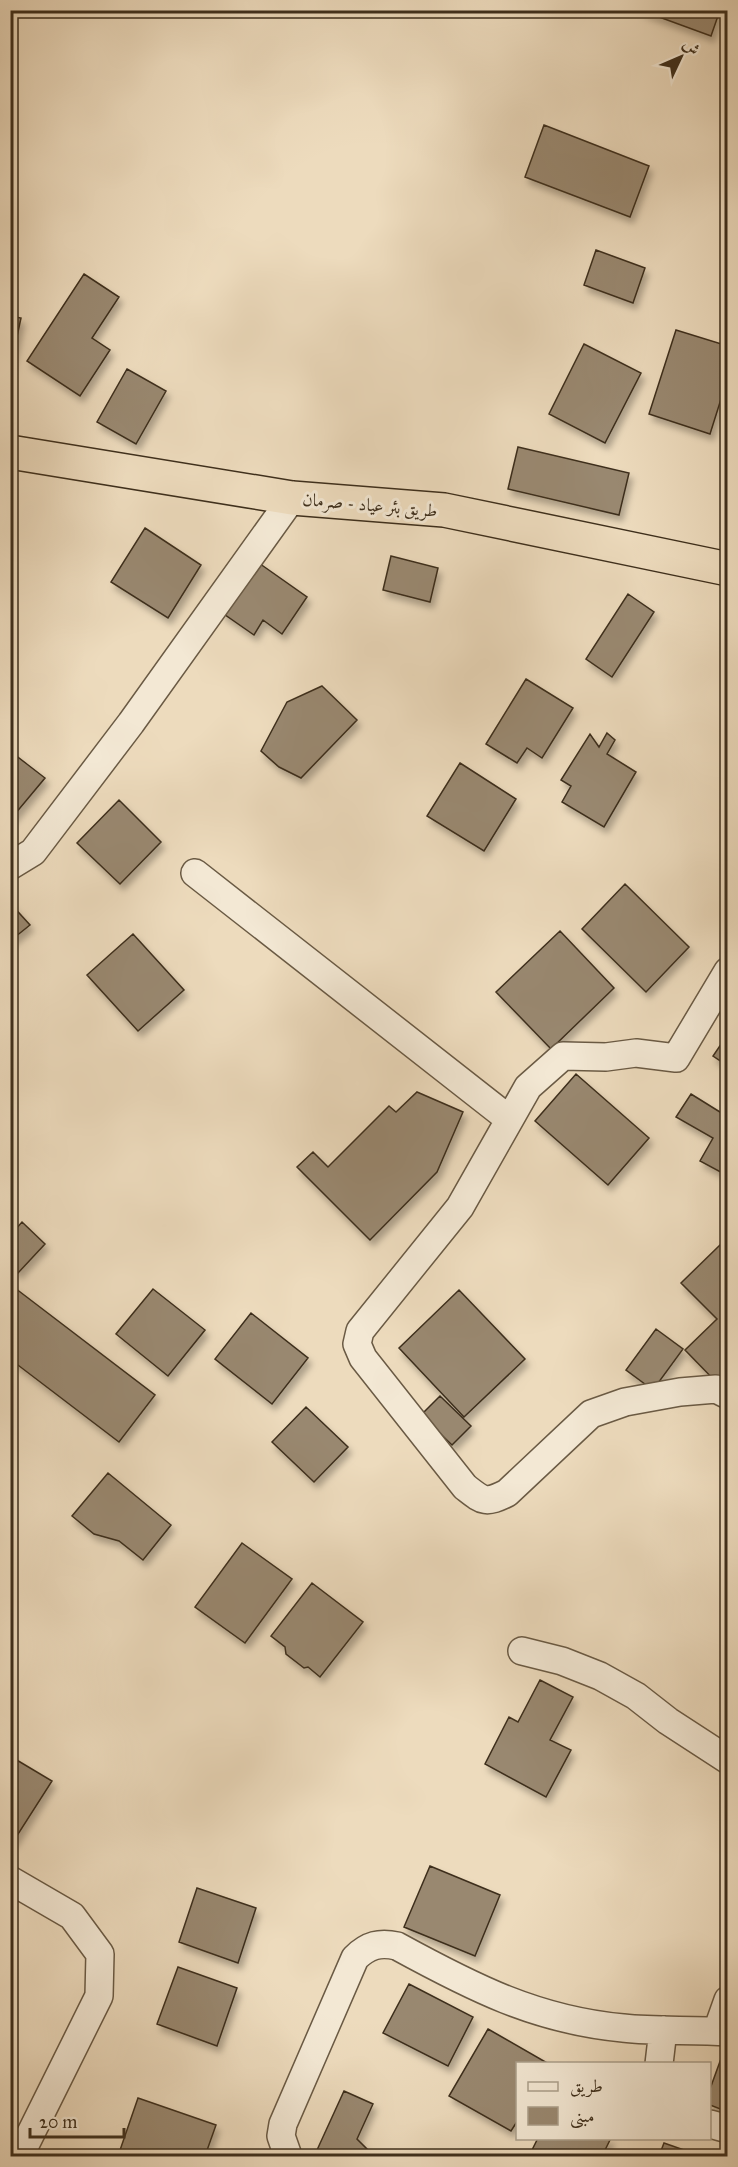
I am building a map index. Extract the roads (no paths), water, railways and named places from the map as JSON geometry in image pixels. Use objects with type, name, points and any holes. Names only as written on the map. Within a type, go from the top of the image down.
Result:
[{"type":"highway","name":"طريق بئر عياد - صرمان","points":[[10,452],[292,498],[444,510],[728,569]]},
{"type":"street","points":[[10,866],[33,852],[131,723],[292,498]]},
{"type":"street","points":[[195,873],[509,1119]]},
{"type":"street","points":[[728,971],[676,1058],[636,1053],[606,1057],[563,1056],[528,1087],[460,1207],[360,1331],[357,1344],[363,1358],[406,1414],[465,1487],[483,1500],[492,1500],[507,1493],[591,1414],[625,1402],[681,1392],[716,1389],[728,1395]]},
{"type":"street","points":[[522,1651],[562,1661],[600,1676],[636,1696],[728,1760]]},
{"type":"street","points":[[10,1880],[72,1916],[100,1954],[99,1996],[26,2143]]},
{"type":"street","points":[[288,2157],[281,2136],[283,2124],[356,1958],[364,1949],[374,1945],[386,1944],[397,1947],[480,1990],[525,2008],[574,2021],[623,2028],[722,2032],[728,2000]]},
{"type":"street","points":[[659,2062],[663,2030]]},
{"type":"street","points":[[711,2124],[728,2129]]}]
